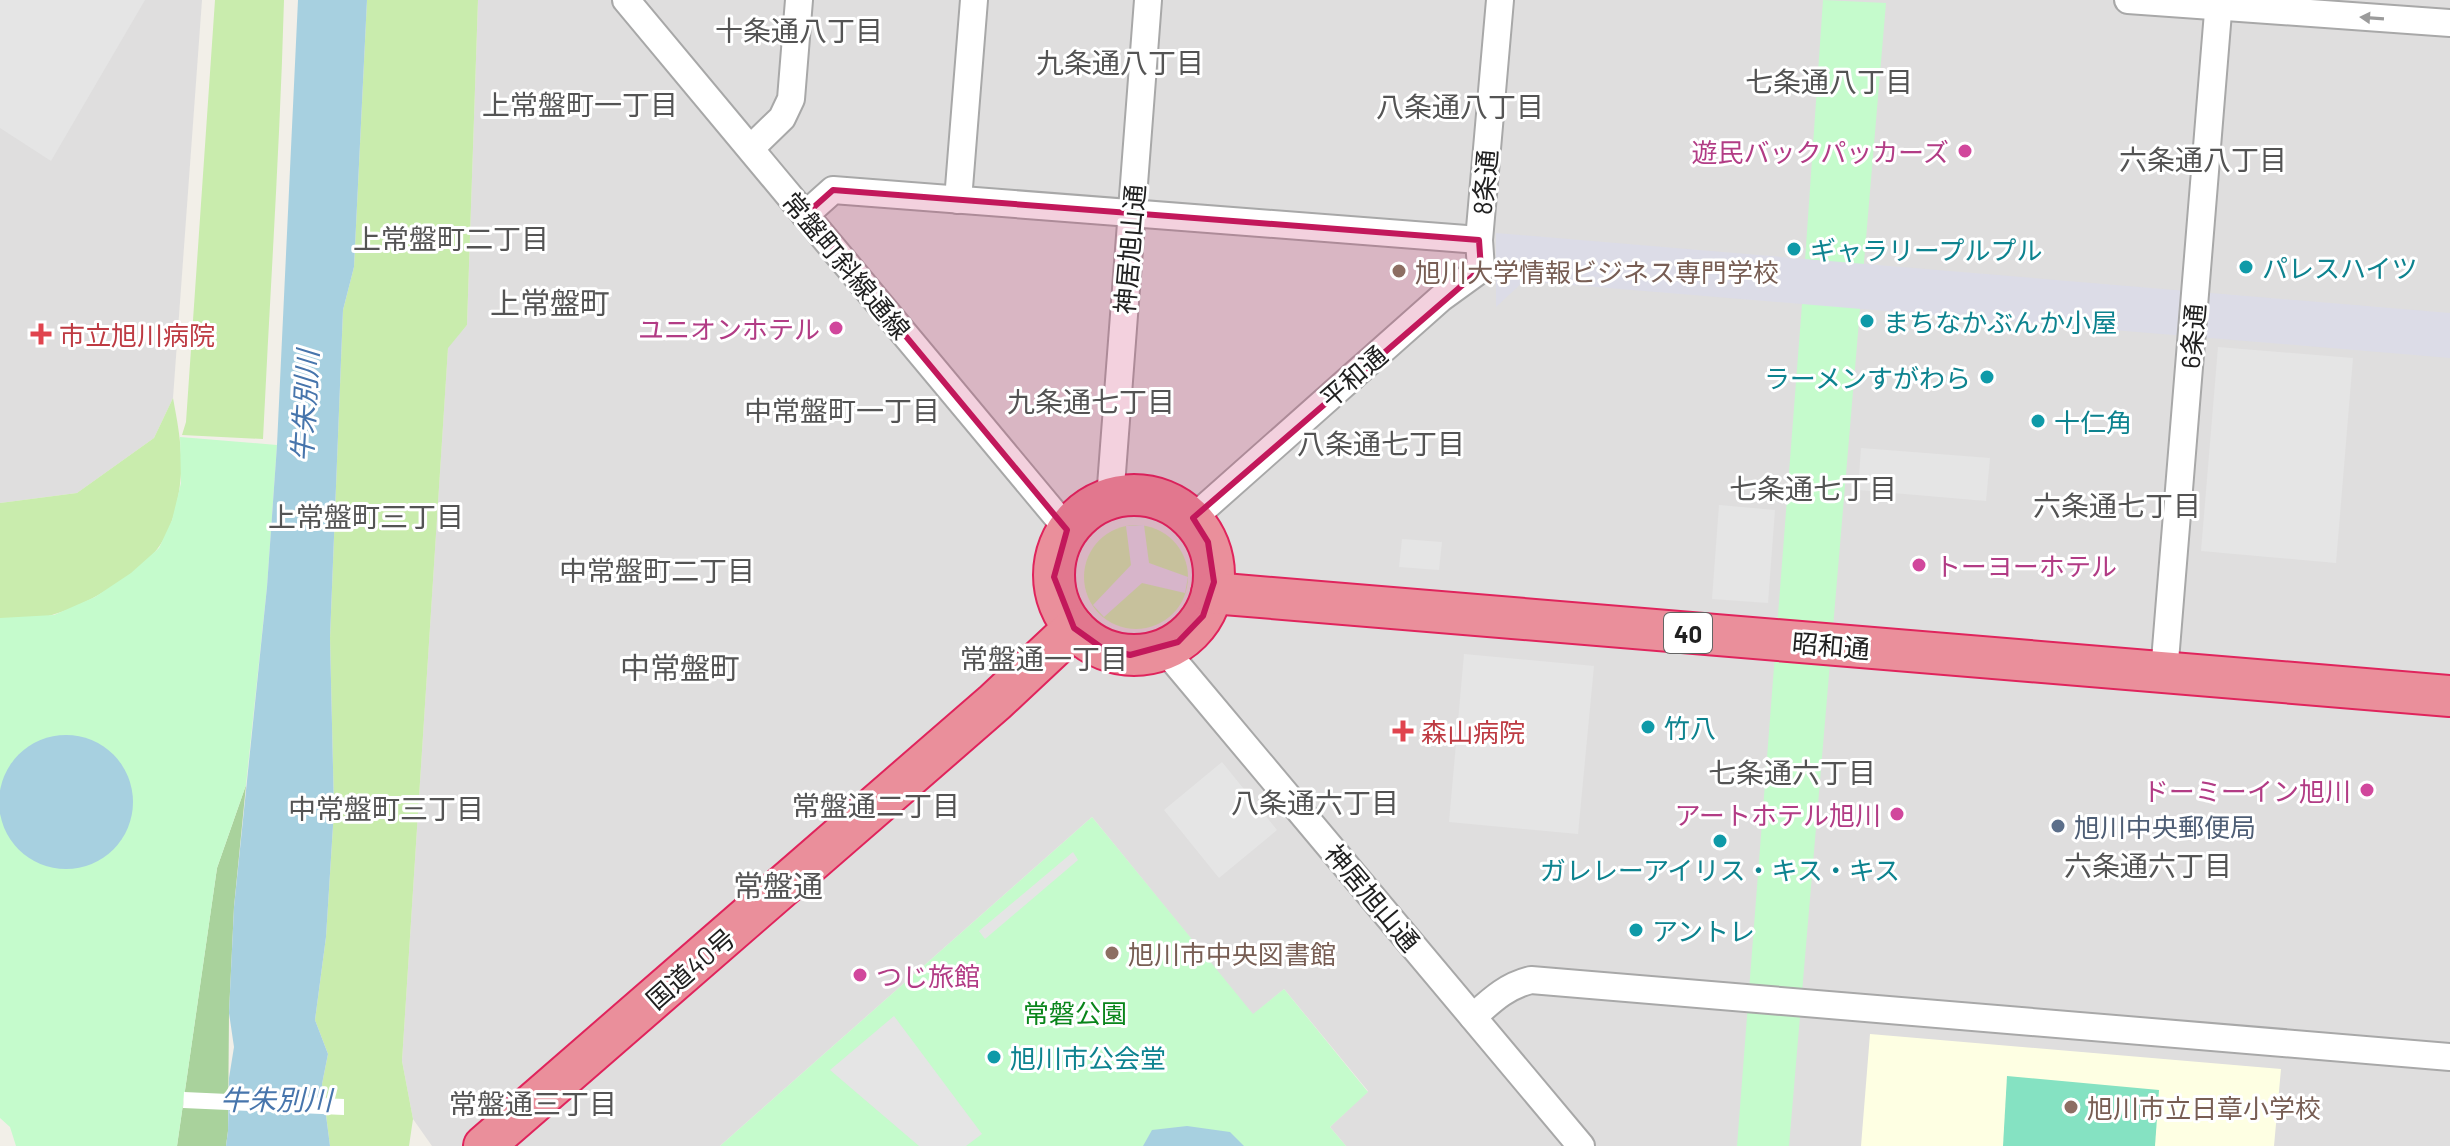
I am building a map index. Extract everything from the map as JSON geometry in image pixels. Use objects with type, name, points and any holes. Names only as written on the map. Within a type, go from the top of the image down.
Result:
[{"type":"highway","points":[[1128,495],[1150,496],[1173,504],[1192,519],[1205,537],[1211,553],[1214,574],[1208,605],[1197,625],[1185,637],[1164,649],[1141,655],[1120,653],[1093,644],[1074,628],[1060,604],[1054,577],[1057,552],[1068,530],[1088,509],[1110,499],[1128,495]]},
{"type":"highway","name":"昭和通","points":[[1212,593],[2450,696]]},
{"type":"highway","name":"国道40号","points":[[484,1146],[995,702],[1074,628]]},
{"type":"street","name":"常盤町斜線通線","points":[[626,0],[1068,530]]},
{"type":"street","points":[[751,148],[782,118],[791,99],[799,0]]},
{"type":"street","points":[[958,200],[974,0]]},
{"type":"street","name":"神居旭山通","points":[[1110,499],[1148,0]]},
{"type":"street","name":"8条通","points":[[1481,269],[1479,240],[1500,0]]},
{"type":"street","points":[[2128,0],[2219,3],[2450,23]]},
{"type":"street","name":"6条通","points":[[2164,673],[2219,3]]},
{"type":"street","points":[[805,215],[833,190],[1479,240]]},
{"type":"street","name":"平和通","points":[[1192,519],[1441,298],[1481,269]]},
{"type":"street","name":"神居旭山通","points":[[1164,649],[1581,1146]]},
{"type":"street","points":[[1473,1017],[1514,984],[1531,980],[2450,1057]]},
{"type":"highlighted area","points":[[833,190],[1479,240],[1481,269],[1193,518],[1208,542],[1214,582],[1203,616],[1178,642],[1130,655],[1102,648],[1074,628],[1054,577],[1067,530],[805,215]]},
{"type":"shaded area","points":[[0,0],[202,0],[173,398],[154,438],[77,493],[0,503]]},
{"type":"shaded area","points":[[0,0],[145,0],[51,161],[0,128]]},
{"type":"shaded area","points":[[478,0],[2450,0],[2450,1146],[1346,1146],[1330,1127],[1368,1091],[1284,989],[1253,1015],[1092,817],[720,1146],[432,1146],[413,1119],[402,1061],[448,347],[467,325]]},
{"type":"shaded area","points":[[1496,233],[2450,313],[2450,358],[1524,281],[1496,307]]},
{"type":"shaded area","points":[[2218,347],[2353,358],[2336,563],[2201,551]]},
{"type":"shaded area","points":[[1861,448],[1990,458],[1986,501],[1858,490]]},
{"type":"shaded area","points":[[1719,505],[1775,510],[1768,603],[1712,599]]},
{"type":"shaded area","points":[[1144,525],[1149,563],[1188,577],[1185,593],[1142,583],[1104,617],[1093,605],[1131,565],[1126,526]]},
{"type":"shaded area","points":[[1402,539],[1442,542],[1439,570],[1399,567]]},
{"type":"shaded area","points":[[1464,654],[1594,666],[1578,834],[1449,822]]},
{"type":"shaded area","points":[[1222,762],[1277,830],[1219,878],[1164,810]]},
{"type":"shaded area","points":[[1073,852],[1078,860],[985,939],[979,931]]},
{"type":"shaded area","points":[[894,1016],[982,1134],[966,1146],[919,1146],[830,1070]]},
{"type":"shaded area","name":"旭川市立日章小学校","points":[[1870,1034],[2281,1069],[2274,1146],[1861,1146]]},
{"type":"green space","points":[[215,0],[284,0],[263,439],[182,435],[186,422]]},
{"type":"green space","points":[[367,0],[478,0],[467,325],[448,348],[402,1061],[413,1119],[409,1146],[330,1146],[322,1084],[328,1054],[315,1020],[326,937],[334,810],[330,638],[343,310],[354,267]]},
{"type":"green space","points":[[1823,0],[1886,3],[1789,1146],[1737,1146],[1802,304]]},
{"type":"green space","points":[[173,398],[181,451],[180,484],[173,517],[158,548],[125,578],[82,604],[42,617],[0,618],[0,503],[77,493],[154,438]]},
{"type":"green space","points":[[180,437],[277,445],[267,587],[246,785],[217,868],[177,1146],[16,1146],[10,1127],[0,1118],[0,618],[54,615],[95,597],[131,573],[159,548],[172,520],[181,483]]},
{"type":"green space","points":[[1136,525],[1156,529],[1179,548],[1188,577],[1184,597],[1165,620],[1136,629],[1116,625],[1093,606],[1084,577],[1088,557],[1107,534]]},
{"type":"green space","points":[[246,785],[234,907],[226,1146],[177,1146],[217,868]]},
{"type":"green space","name":"常磐公園","points":[[1092,817],[1253,1014],[1284,989],[1368,1092],[1330,1127],[1346,1146],[720,1146]]},
{"type":"green space","points":[[2007,1076],[2159,1090],[2155,1146],[2003,1146]]},
{"type":"water","name":"牛朱別川","points":[[298,0],[367,0],[354,267],[343,310],[330,638],[334,810],[326,937],[315,1020],[328,1054],[322,1084],[330,1146],[226,1146],[229,1078],[234,1047],[229,1013],[234,907],[267,587],[277,445]]},
{"type":"water","points":[[66,735],[92,740],[113,755],[128,776],[133,802],[128,828],[113,849],[92,864],[66,869],[40,864],[19,849],[4,828],[-1,802],[4,776],[19,755],[40,740]]},
{"type":"water","points":[[1187,1126],[1230,1132],[1244,1146],[1143,1146],[1152,1130]]},
{"type":"pier","points":[[184,1092],[344,1099],[344,1115],[183,1108]]},
{"type":"place","name":"遊民バックパッカーズ","points":[[1965,151]]},
{"type":"place","name":"ギャラリープルプル","points":[[1794,249]]},
{"type":"place","name":"パレスハイツ","points":[[2246,267]]},
{"type":"place","name":"旭川大学情報ビジネス専門学校","points":[[1399,271]]},
{"type":"place","name":"まちなかぶんか小屋","points":[[1867,321]]},
{"type":"place","name":"ユニオンホテル","points":[[836,328]]},
{"type":"place","name":"市立旭川病院","points":[[41,334]]},
{"type":"place","name":"ラーメンすがわら","points":[[1987,377]]},
{"type":"place","name":"十仁角","points":[[2038,421]]},
{"type":"place","name":"トーヨーホテル","points":[[1919,565]]},
{"type":"place","name":"竹八","points":[[1648,727]]},
{"type":"place","name":"森山病院","points":[[1403,731]]},
{"type":"place","name":"ドーミーイン旭川","points":[[2367,790]]},
{"type":"place","name":"アートホテル旭川","points":[[1897,814]]},
{"type":"place","name":"旭川中央郵便局","points":[[2058,826]]},
{"type":"place","name":"ガレレーアイリス・キス・キス","points":[[1720,841]]},
{"type":"place","name":"アントレ","points":[[1636,930]]},
{"type":"place","name":"旭川市中央図書館","points":[[1112,953]]},
{"type":"place","name":"つじ旅館","points":[[860,975]]},
{"type":"place","name":"旭川市公会堂","points":[[994,1057]]},
{"type":"place","name":"旭川市立日章小学校","points":[[2071,1107]]},
{"type":"district","name":"十条通八丁目","points":[[799,30]]},
{"type":"district","name":"九条通八丁目","points":[[1120,62]]},
{"type":"district","name":"七条通八丁目","points":[[1829,81]]},
{"type":"district","name":"上常盤町一丁目","points":[[580,104]]},
{"type":"district","name":"八条通八丁目","points":[[1460,106]]},
{"type":"district","name":"六条通八丁目","points":[[2203,159]]},
{"type":"district","name":"上常盤町二丁目","points":[[451,238]]},
{"type":"district","name":"上常盤町","points":[[550,302]]},
{"type":"district","name":"九条通七丁目","points":[[1091,401]]},
{"type":"district","name":"中常盤町一丁目","points":[[842,410]]},
{"type":"district","name":"八条通七丁目","points":[[1381,443]]},
{"type":"district","name":"七条通七丁目","points":[[1813,488]]},
{"type":"district","name":"六条通七丁目","points":[[2117,505]]},
{"type":"district","name":"上常盤町三丁目","points":[[366,516]]},
{"type":"district","name":"中常盤町二丁目","points":[[657,570]]},
{"type":"district","name":"常盤通一丁目","points":[[1044,658]]},
{"type":"district","name":"中常盤町","points":[[680,667]]},
{"type":"district","name":"七条通六丁目","points":[[1792,772]]},
{"type":"district","name":"八条通六丁目","points":[[1315,802]]},
{"type":"district","name":"常盤通二丁目","points":[[876,805]]},
{"type":"district","name":"中常盤町三丁目","points":[[386,808]]},
{"type":"district","name":"六条通六丁目","points":[[2148,865]]},
{"type":"district","name":"常盤通","points":[[778,885]]},
{"type":"district","name":"常盤通三丁目","points":[[533,1103]]}]
